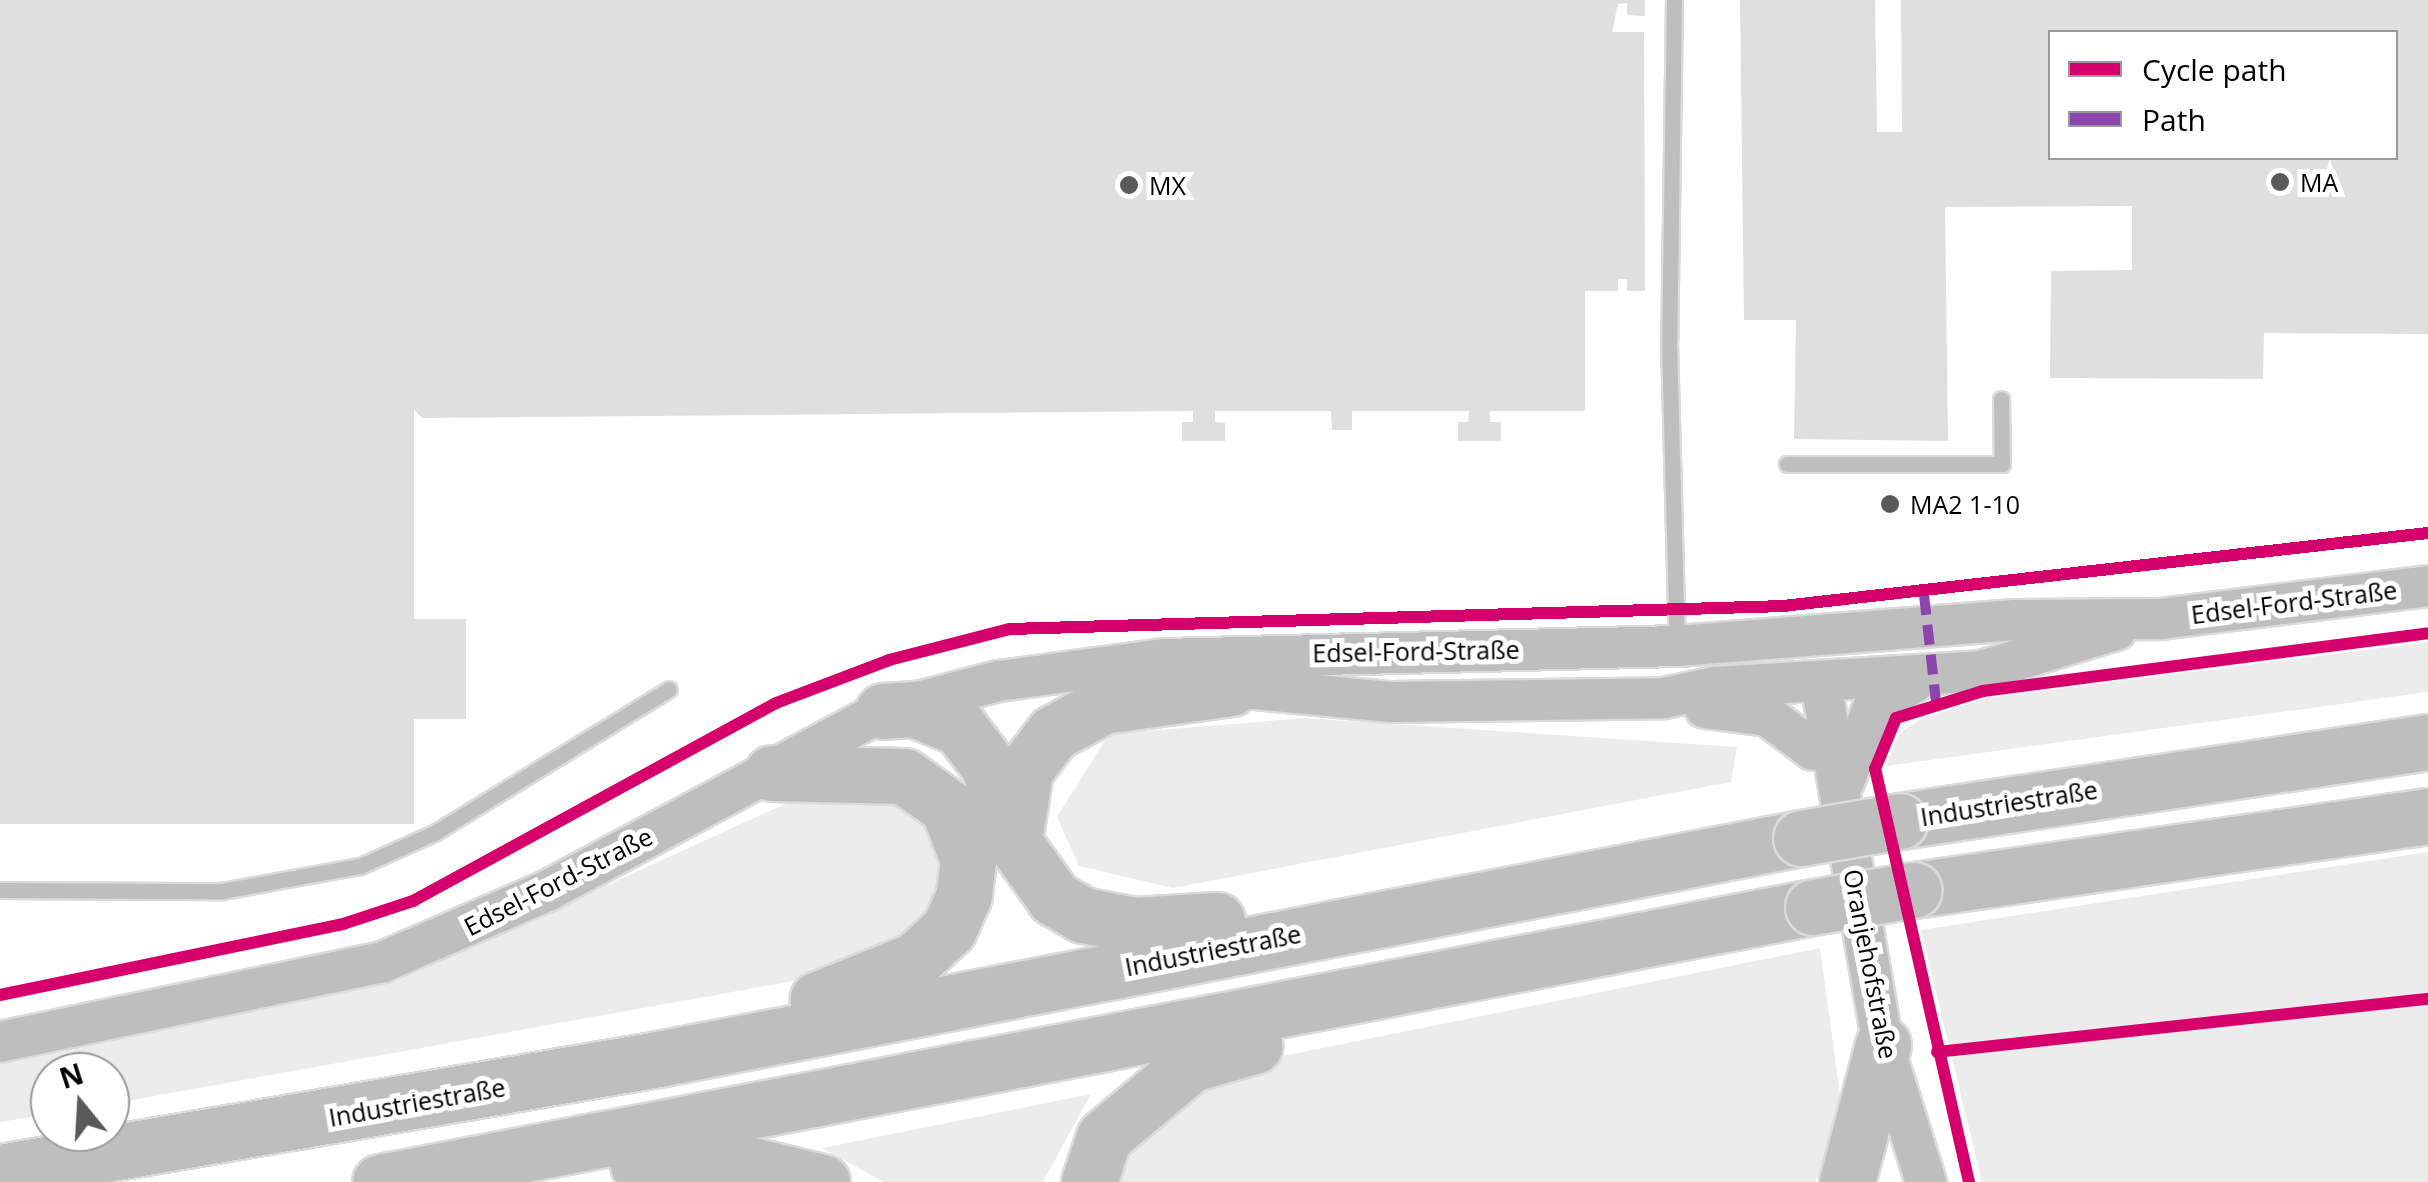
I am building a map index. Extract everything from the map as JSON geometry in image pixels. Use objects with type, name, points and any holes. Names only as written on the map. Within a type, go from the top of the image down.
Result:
[{"type":"highway","points":[[1014,842],[1025,770],[1064,725],[1102,706],[1231,688]]},
{"type":"highway","points":[[883,711],[914,709],[960,728],[988,766],[1014,842],[1054,898],[1082,915],[1134,925],[1385,917]]},
{"type":"highway","name":"Industriestraße","points":[[0,1172],[658,1058],[1800,838],[2428,742]]},
{"type":"highway","points":[[658,1058],[915,960],[948,929],[964,894],[960,833],[934,792],[869,770],[772,772]]},
{"type":"highway","points":[[380,1182],[1540,964],[1813,907],[2428,816]]},
{"type":"highway","points":[[1088,1182],[1104,1137],[1191,1064],[1540,964]]},
{"type":"highway","points":[[1848,1182],[1883,1045]]},
{"type":"highway","points":[[486,1182],[718,1157],[822,1182]]},
{"type":"street","name":"Edsel-Ford-Straße","points":[[0,1042],[383,962],[549,890],[883,711],[999,680],[1262,654],[1676,646],[1928,630],[2015,620],[2161,619],[2428,586]]},
{"type":"street","name":"Edsel-Ford-Straße","points":[[1664,698],[1715,687],[1933,676],[2032,659],[2161,619]]},
{"type":"street","name":"Edsel-Ford-Straße","points":[[1821,683],[1846,656],[1928,630]]},
{"type":"street","name":"Edsel-Ford-Straße","points":[[1737,641],[1771,648],[1821,683]]},
{"type":"street","name":"Edsel-Ford-Straße","points":[[1095,668],[1231,688],[1391,702],[1664,698],[1768,716],[1814,750]]},
{"type":"street","name":"Oranjehofstraße","points":[[1842,801],[1860,728],[1873,708],[1933,676]]},
{"type":"street","name":"Oranjehofstraße","points":[[1821,683],[1883,1045],[1926,1182]]},
{"type":"street","points":[[1814,750],[1821,683]]},
{"type":"street","name":"Oranjehofstraße","points":[[1814,750],[1842,801]]},
{"type":"lane","points":[[1674,0],[1668,342],[1676,646]]},
{"type":"lane","points":[[1788,464],[2002,464],[2001,400]]},
{"type":"lane","points":[[0,890],[222,891],[360,866],[436,832],[669,688]]},
{"type":"shaded area","points":[[2428,642],[2428,692],[1886,766],[1900,733],[1921,719],[1987,698]]},
{"type":"shaded area","points":[[1304,718],[1737,747],[1731,782],[1173,888],[1079,866],[1057,817],[1109,734]]},
{"type":"shaded area","points":[[875,788],[924,813],[947,871],[918,932],[810,978],[130,1100],[130,1052],[62,1052],[395,982],[814,792]]},
{"type":"shaded area","points":[[2428,852],[2428,1182],[1982,1182],[1921,930]]},
{"type":"shaded area","points":[[1820,948],[1844,1124],[1815,1182],[1110,1182],[1120,1151],[1208,1071]]},
{"type":"shaded area","points":[[30,1059],[30,1117],[0,1122],[0,1065]]},
{"type":"shaded area","points":[[1091,1094],[1043,1182],[884,1182],[822,1148]]},
{"type":"building","points":[[0,0],[1645,0],[1645,16],[1627,15],[1627,3],[1618,4],[1612,32],[1644,32],[1645,291],[1627,291],[1627,279],[1618,279],[1618,291],[1585,291],[1585,411],[1490,411],[1490,422],[1501,422],[1501,441],[1458,441],[1458,422],[1468,422],[1469,411],[1352,411],[1352,430],[1332,430],[1331,411],[1215,411],[1215,422],[1225,423],[1225,441],[1182,441],[1182,422],[1193,422],[1193,411],[422,418],[414,410],[414,619],[466,619],[466,719],[414,719],[414,824],[0,824]]},
{"type":"building","points":[[1740,0],[1875,0],[1877,132],[1902,132],[1901,0],[2428,0],[2428,334],[2264,333],[2263,379],[2050,378],[2051,271],[2132,270],[2132,206],[1945,207],[1948,441],[1794,439],[1796,320],[1744,320]]},
{"type":"marked path","points":[[1924,595],[1936,702]]},
{"type":"cycle path","points":[[0,995],[343,924],[413,901],[776,703],[889,660],[1010,629],[1783,606],[2428,533]]},
{"type":"cycle path","points":[[1969,1182],[1875,769],[1896,718],[1983,691],[2428,633]]},
{"type":"cycle path","points":[[1937,1052],[2428,999]]},
{"type":"place","name":"MA","points":[[2280,182]]},
{"type":"place","name":"MX","points":[[1129,185]]},
{"type":"place","name":"MA2 1-10","points":[[1890,504]]}]
